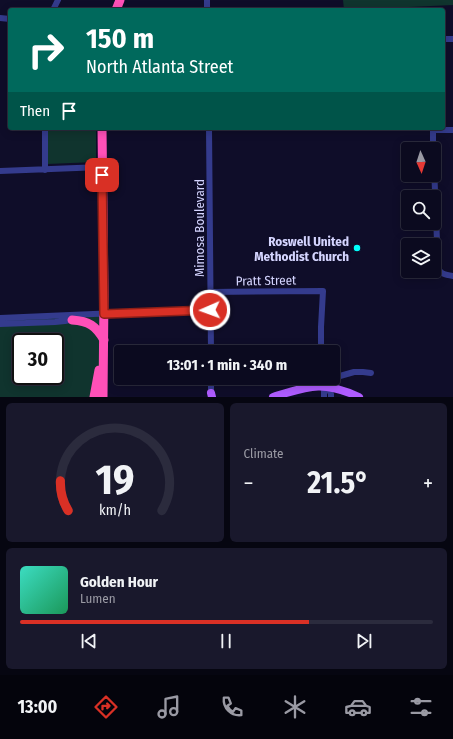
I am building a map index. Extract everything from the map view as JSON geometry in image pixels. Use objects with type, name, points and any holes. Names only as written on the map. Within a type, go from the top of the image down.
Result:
[{"type":"highway","points":[[102,130],[104,397]]},
{"type":"highway","points":[[72,320],[81,321],[92,325],[96,329],[104,344],[94,397]]},
{"type":"main road","points":[[273,397],[314,385]]},
{"type":"main road","points":[[329,385],[359,397]]},
{"type":"street","points":[[45,130],[45,170]]},
{"type":"street","name":"Mimosa Boulevard","points":[[209,130],[211,345]]},
{"type":"street","points":[[433,130],[433,142]]},
{"type":"street","points":[[0,171],[102,167]]},
{"type":"street","points":[[435,182],[438,266],[440,272],[445,275],[453,276]]},
{"type":"street","name":"Pratt Street","points":[[210,292],[323,291],[321,345]]},
{"type":"street","points":[[0,318],[210,310]]},
{"type":"street","points":[[0,324],[55,322],[93,315]]},
{"type":"street","points":[[340,376],[354,372],[371,373]]},
{"type":"street","points":[[211,385],[211,396]]},
{"type":"street","points":[[323,385],[324,397]]},
{"type":"street","points":[[324,385],[331,394],[331,397]]},
{"type":"green space","points":[[343,0],[453,0],[453,5],[388,8],[344,8]]},
{"type":"green space","points":[[47,130],[96,130],[96,162],[47,164]]},
{"type":"green space","points":[[100,315],[100,397],[0,397],[0,320]]},
{"type":"place","name":"Roswell United Methodist Church","points":[[357,248]]},
{"type":"route","points":[[102,175],[104,314],[210,310]]}]
